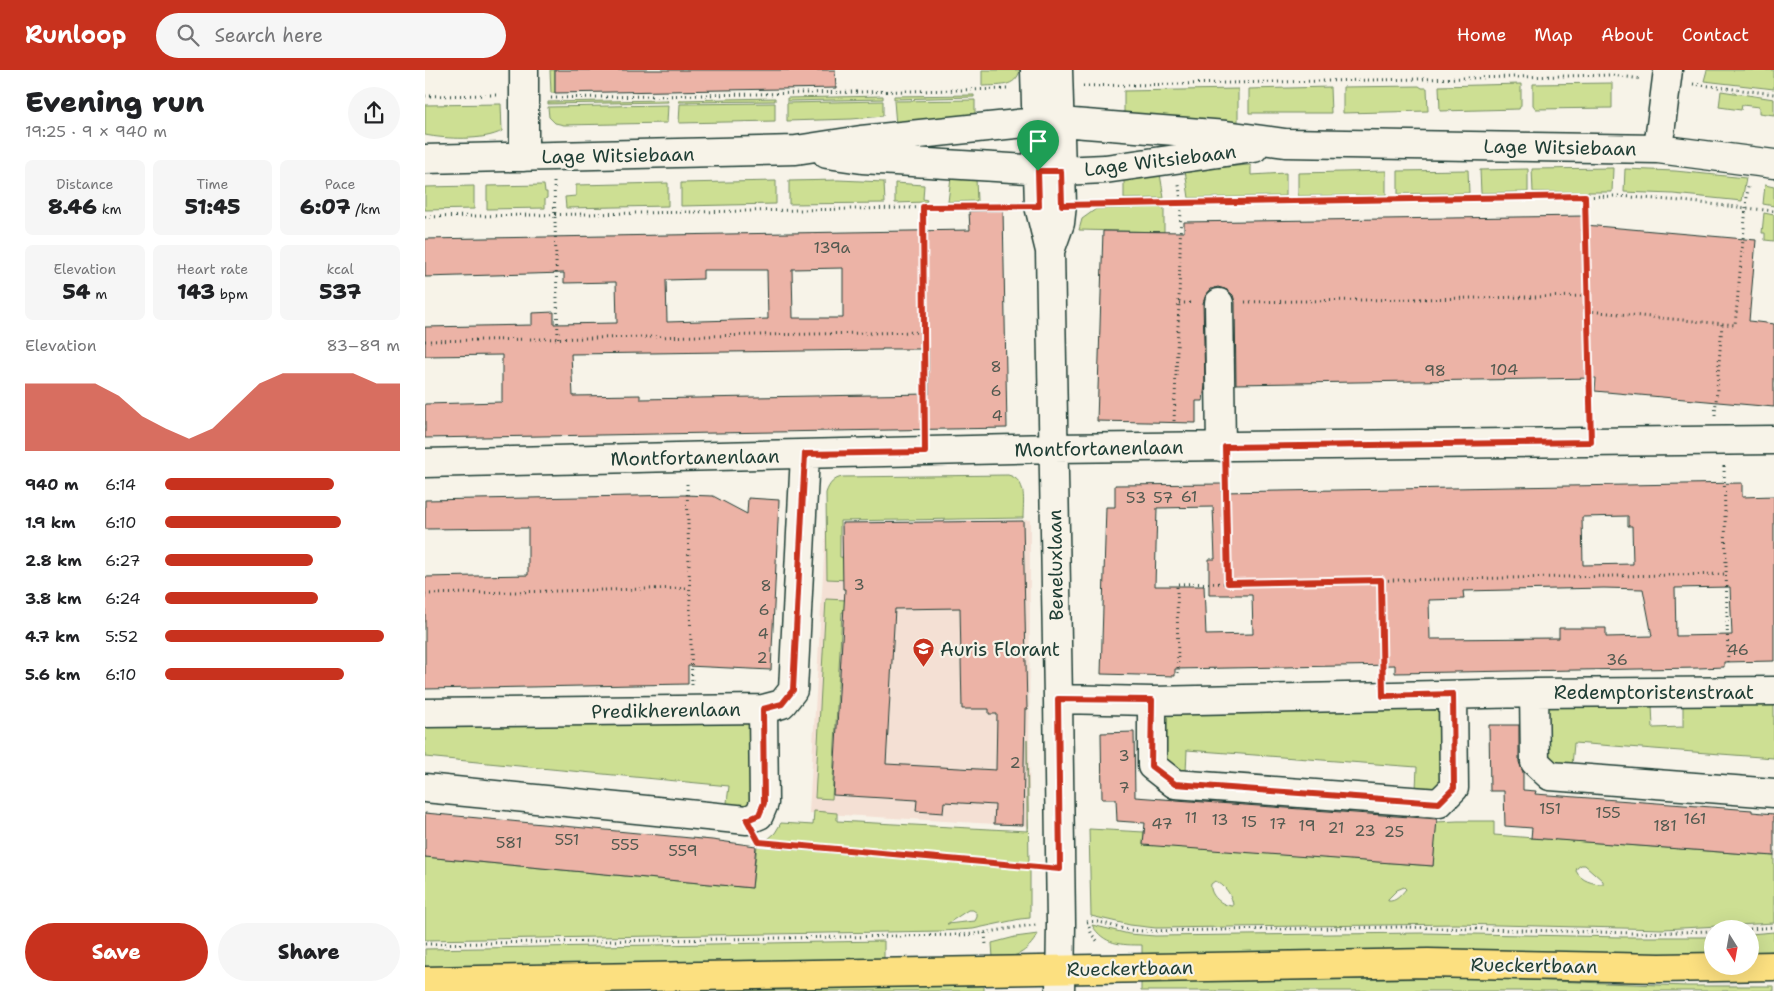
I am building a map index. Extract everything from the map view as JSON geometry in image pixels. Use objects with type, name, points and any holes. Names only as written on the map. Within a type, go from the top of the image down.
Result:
[{"type":"main road","name":"Rueckertbaan","points":[[425,981],[1060,980],[1428,963],[1660,968],[1774,966]]},
{"type":"street","points":[[524,70],[524,157]]},
{"type":"street","points":[[1658,149],[1667,76]]},
{"type":"street","name":"Beneluxlaan","points":[[1047,79],[1050,205],[1060,223],[1050,252],[1058,699],[1060,980]]},
{"type":"street","name":"Lage Witsiebaan","points":[[430,156],[524,157],[796,150],[861,140],[1048,122],[1226,135],[1285,143],[1658,149],[1762,163]]},
{"type":"street","name":"Lage Witsiebaan","points":[[796,150],[862,159],[1049,171],[1105,169],[1285,143]]},
{"type":"street","points":[[1219,303],[1223,447]]},
{"type":"street","name":"Montfortanenlaan","points":[[425,463],[1053,448],[1774,440]]},
{"type":"street","points":[[763,709],[782,704],[793,690],[805,454]]},
{"type":"street","name":"Redemptoristenstraat","points":[[1058,699],[1179,700],[1453,694],[1774,691]]},
{"type":"street","name":"Redemptoristenstraat","points":[[1533,693],[1535,762],[1551,776],[1774,793]]},
{"type":"street","points":[[1152,700],[1151,766],[1175,784],[1439,803],[1454,788],[1453,694]]},
{"type":"street","name":"Predikherenlaan","points":[[425,713],[763,709],[764,803],[759,815],[747,820]]},
{"type":"street","points":[[425,788],[747,820]]},
{"type":"path","points":[[425,96],[501,95],[524,98],[1047,79],[1133,84],[1612,75],[1667,76],[1716,86],[1774,94]]},
{"type":"path","points":[[554,156],[558,338]]},
{"type":"path","points":[[1173,447],[1181,203],[1177,159]]},
{"type":"path","points":[[1588,311],[1735,325],[1746,207],[1762,163]]},
{"type":"path","points":[[425,217],[1585,196],[1618,196],[1774,211]]},
{"type":"path","points":[[1585,196],[1591,442]]},
{"type":"path","points":[[923,207],[925,452]]},
{"type":"path","points":[[1179,304],[1587,296]]},
{"type":"path","points":[[1723,324],[1719,441],[1726,574],[1729,691]]},
{"type":"path","points":[[425,341],[924,332]]},
{"type":"path","points":[[1223,447],[1228,583]]},
{"type":"path","points":[[687,458],[692,710]]},
{"type":"path","points":[[1179,700],[1177,584],[1726,574]]},
{"type":"path","points":[[1381,580],[1383,696]]},
{"type":"path","points":[[425,594],[689,588]]},
{"type":"path","points":[[747,820],[759,842],[1060,869]]},
{"type":"path","points":[[1759,928],[1774,927]]},
{"type":"shaded area","name":"Auris Florant","points":[[1030,520],[1029,826],[809,813],[826,524]]},
{"type":"green space","points":[[550,70],[555,70],[555,93],[551,93]]},
{"type":"green space","points":[[982,70],[1020,70],[1018,76],[1011,83],[982,86]]},
{"type":"green space","points":[[1707,70],[1774,70],[1774,89],[1704,81]]},
{"type":"green space","points":[[1612,83],[1612,108],[1536,109],[1533,105],[1533,84]]},
{"type":"green space","points":[[1521,84],[1521,105],[1519,109],[1440,111],[1439,86]]},
{"type":"green space","points":[[1419,86],[1427,88],[1428,111],[1343,113],[1343,87]]},
{"type":"green space","points":[[1330,87],[1331,113],[1249,113],[1249,89]]},
{"type":"green space","points":[[1238,89],[1238,124],[1124,116],[1124,91]]},
{"type":"green space","points":[[1721,91],[1774,99],[1774,115],[1759,113],[1759,107],[1742,105],[1741,110],[1719,107]]},
{"type":"green space","points":[[974,95],[974,97],[894,99],[894,96]]},
{"type":"green space","points":[[883,96],[883,99],[787,101],[787,98]]},
{"type":"green space","points":[[775,98],[775,101],[679,102],[679,100]]},
{"type":"green space","points":[[667,100],[668,102],[548,104],[548,102]]},
{"type":"green space","points":[[975,100],[975,114],[896,125],[894,101]]},
{"type":"green space","points":[[883,101],[883,116],[787,121],[787,103]]},
{"type":"green space","points":[[775,103],[775,121],[679,123],[680,104]]},
{"type":"green space","points":[[501,104],[502,131],[475,138],[425,135],[425,105]]},
{"type":"green space","points":[[668,105],[667,123],[564,125],[555,123],[549,117],[548,107]]},
{"type":"green space","points":[[1251,166],[1251,175],[1286,173],[1286,196],[1189,198],[1185,170]]},
{"type":"green space","points":[[1613,168],[1612,192],[1533,192],[1532,169]]},
{"type":"green space","points":[[1528,169],[1528,192],[1481,193],[1480,170]]},
{"type":"green space","points":[[1625,169],[1675,171],[1746,178],[1742,201],[1673,194],[1624,192]]},
{"type":"green space","points":[[1468,170],[1469,193],[1398,194],[1398,171]]},
{"type":"green space","points":[[1386,171],[1386,195],[1298,196],[1298,173]]},
{"type":"green space","points":[[1160,174],[1164,198],[1124,199],[1124,180]]},
{"type":"green space","points":[[951,177],[976,179],[977,201],[948,202]]},
{"type":"green space","points":[[838,180],[884,182],[885,203],[789,204],[789,181]]},
{"type":"green space","points":[[776,181],[776,204],[681,206],[681,183]]},
{"type":"green space","points":[[668,183],[668,206],[566,208],[565,197],[576,196],[576,185]]},
{"type":"green space","points":[[895,183],[924,185],[923,199],[927,200],[926,202],[895,203]]},
{"type":"green space","points":[[544,185],[545,192],[547,192],[545,208],[487,209],[487,186]]},
{"type":"green space","points":[[1765,185],[1774,187],[1774,206],[1763,204]]},
{"type":"green space","points":[[474,186],[474,209],[425,210],[425,187]]},
{"type":"green space","points":[[1164,207],[1164,232],[1079,230],[1082,219],[1096,209]]},
{"type":"green space","points":[[1764,213],[1774,215],[1774,241],[1765,240],[1765,233],[1762,233]]},
{"type":"green space","points":[[1008,475],[1019,482],[1022,487],[1024,499],[1023,518],[840,521],[840,557],[848,558],[849,580],[827,579],[826,493],[834,480],[843,477]]},
{"type":"green space","points":[[826,599],[846,600],[845,612],[842,612],[832,799],[815,798]]},
{"type":"green space","points":[[1774,699],[1774,758],[1574,743],[1572,766],[1557,762],[1548,751],[1547,709],[1549,706]],"holes":[[[1652,705],[1683,705],[1683,727],[1653,728]]]},
{"type":"green space","points":[[1441,707],[1443,780],[1432,789],[1416,789],[1417,767],[1187,750],[1186,773],[1166,767],[1163,712]]},
{"type":"green space","points":[[751,721],[752,798],[746,807],[726,811],[729,786],[425,757],[425,722]]},
{"type":"green space","points":[[1027,740],[1029,863],[766,841],[775,833],[781,823],[813,825],[814,811],[837,813],[837,821],[1027,831]]},
{"type":"green space","points":[[1458,821],[1494,821],[1494,835],[1774,856],[1774,923],[1759,924],[1759,920],[1704,920],[1704,927],[1663,929],[1456,924],[1156,928],[1130,925],[1091,916],[1089,829],[1144,832],[1143,844],[1433,866],[1436,822]],"holes":[[[1585,865],[1603,881],[1603,884],[1591,883],[1584,880],[1578,874],[1577,868]],[[1215,881],[1230,894],[1233,906],[1221,902],[1214,896],[1211,884]],[[1404,887],[1406,889],[1400,896],[1388,901],[1397,890]]]},
{"type":"green space","points":[[757,846],[1030,869],[1030,918],[973,929],[942,931],[425,940],[425,857],[752,888]],"holes":[[[968,910],[973,910],[977,913],[975,921],[947,924]]]},
{"type":"green space","points":[[1092,925],[1129,934],[1155,936],[1423,933],[1704,937],[1704,955],[1142,956],[1142,945],[1120,944],[1102,937]]},
{"type":"green space","points":[[1774,932],[1774,951],[1759,952],[1759,933]]},
{"type":"green space","points":[[1038,934],[1034,941],[1020,954],[993,958],[992,943]]},
{"type":"green space","points":[[884,941],[884,960],[425,968],[425,949]]},
{"type":"green space","points":[[1468,978],[1687,986],[1774,986],[1774,991],[1141,991],[1141,982]]},
{"type":"green space","points":[[984,986],[984,991],[627,991]]},
{"type":"building","points":[[555,70],[835,70],[836,88],[555,93]]},
{"type":"building","points":[[1003,210],[1007,428],[425,438],[425,404],[502,402],[502,355],[425,356],[425,327],[532,325],[532,313],[554,312],[554,324],[617,323],[616,282],[564,283],[564,273],[425,277],[425,239],[970,230],[969,211]],"holes":[[[843,268],[843,318],[793,318],[792,269]],[[703,270],[767,270],[768,319],[667,322],[666,280],[703,279]],[[928,349],[929,394],[640,399],[640,395],[573,396],[571,354]]]},
{"type":"building","points":[[1584,216],[1585,225],[1756,240],[1749,321],[1774,324],[1774,407],[1595,391],[1596,378],[1236,384],[1235,302],[1233,295],[1227,290],[1218,287],[1211,289],[1203,303],[1205,385],[1203,401],[1196,401],[1196,423],[1097,421],[1103,231],[1184,232],[1184,222]]},
{"type":"building","points":[[1742,483],[1742,497],[1774,496],[1774,661],[1724,662],[1724,667],[1699,668],[1395,673],[1395,665],[1175,669],[1175,676],[1101,674],[1106,507],[1115,507],[1115,485],[1222,484],[1222,492]],"holes":[[[1213,507],[1215,559],[1209,559],[1209,595],[1252,595],[1253,634],[1206,635],[1204,586],[1155,586],[1157,508]],[[1628,516],[1628,526],[1632,526],[1633,564],[1583,565],[1582,517]],[[1730,587],[1732,635],[1676,636],[1675,588]],[[1643,589],[1652,636],[1606,637],[1606,628],[1559,628],[1559,638],[1430,639],[1429,600],[1464,599],[1463,591]]]},
{"type":"building","points":[[713,496],[747,514],[748,498],[779,500],[771,670],[688,666],[688,684],[425,689],[425,577],[528,575],[528,528],[425,529],[425,500]]},
{"type":"building","name":"Auris Florant","points":[[1023,521],[1027,709],[1025,709],[1023,825],[994,824],[995,805],[944,802],[943,813],[916,811],[917,800],[833,795],[845,589],[843,589],[842,523]],"holes":[[[960,608],[962,709],[989,709],[989,714],[997,714],[996,770],[886,764],[895,609]]]},
{"type":"building","points":[[1489,725],[1519,725],[1519,762],[1523,772],[1523,790],[1536,791],[1535,794],[1752,810],[1752,812],[1774,814],[1774,856],[1531,838],[1532,828],[1505,826],[1504,791],[1490,791]]},
{"type":"building","points":[[1134,732],[1135,797],[1437,819],[1433,866],[1143,845],[1145,823],[1117,821],[1116,799],[1102,799],[1101,733]]},
{"type":"building","points":[[425,813],[712,840],[756,846],[752,888],[425,857]]},
{"type":"place","name":"Auris Florant","points":[[924,668]]},
{"type":"route","points":[[1038,171],[1061,171],[1062,205],[1585,196],[1591,442],[1225,447],[1228,583],[1381,580],[1383,696],[1453,694],[1454,788],[1439,803],[1175,784],[1151,766],[1152,700],[1058,699],[1060,869],[759,842],[747,820],[759,815],[764,803],[763,709],[782,704],[793,690],[805,454],[925,452],[923,207],[1039,206],[1038,171]]}]
